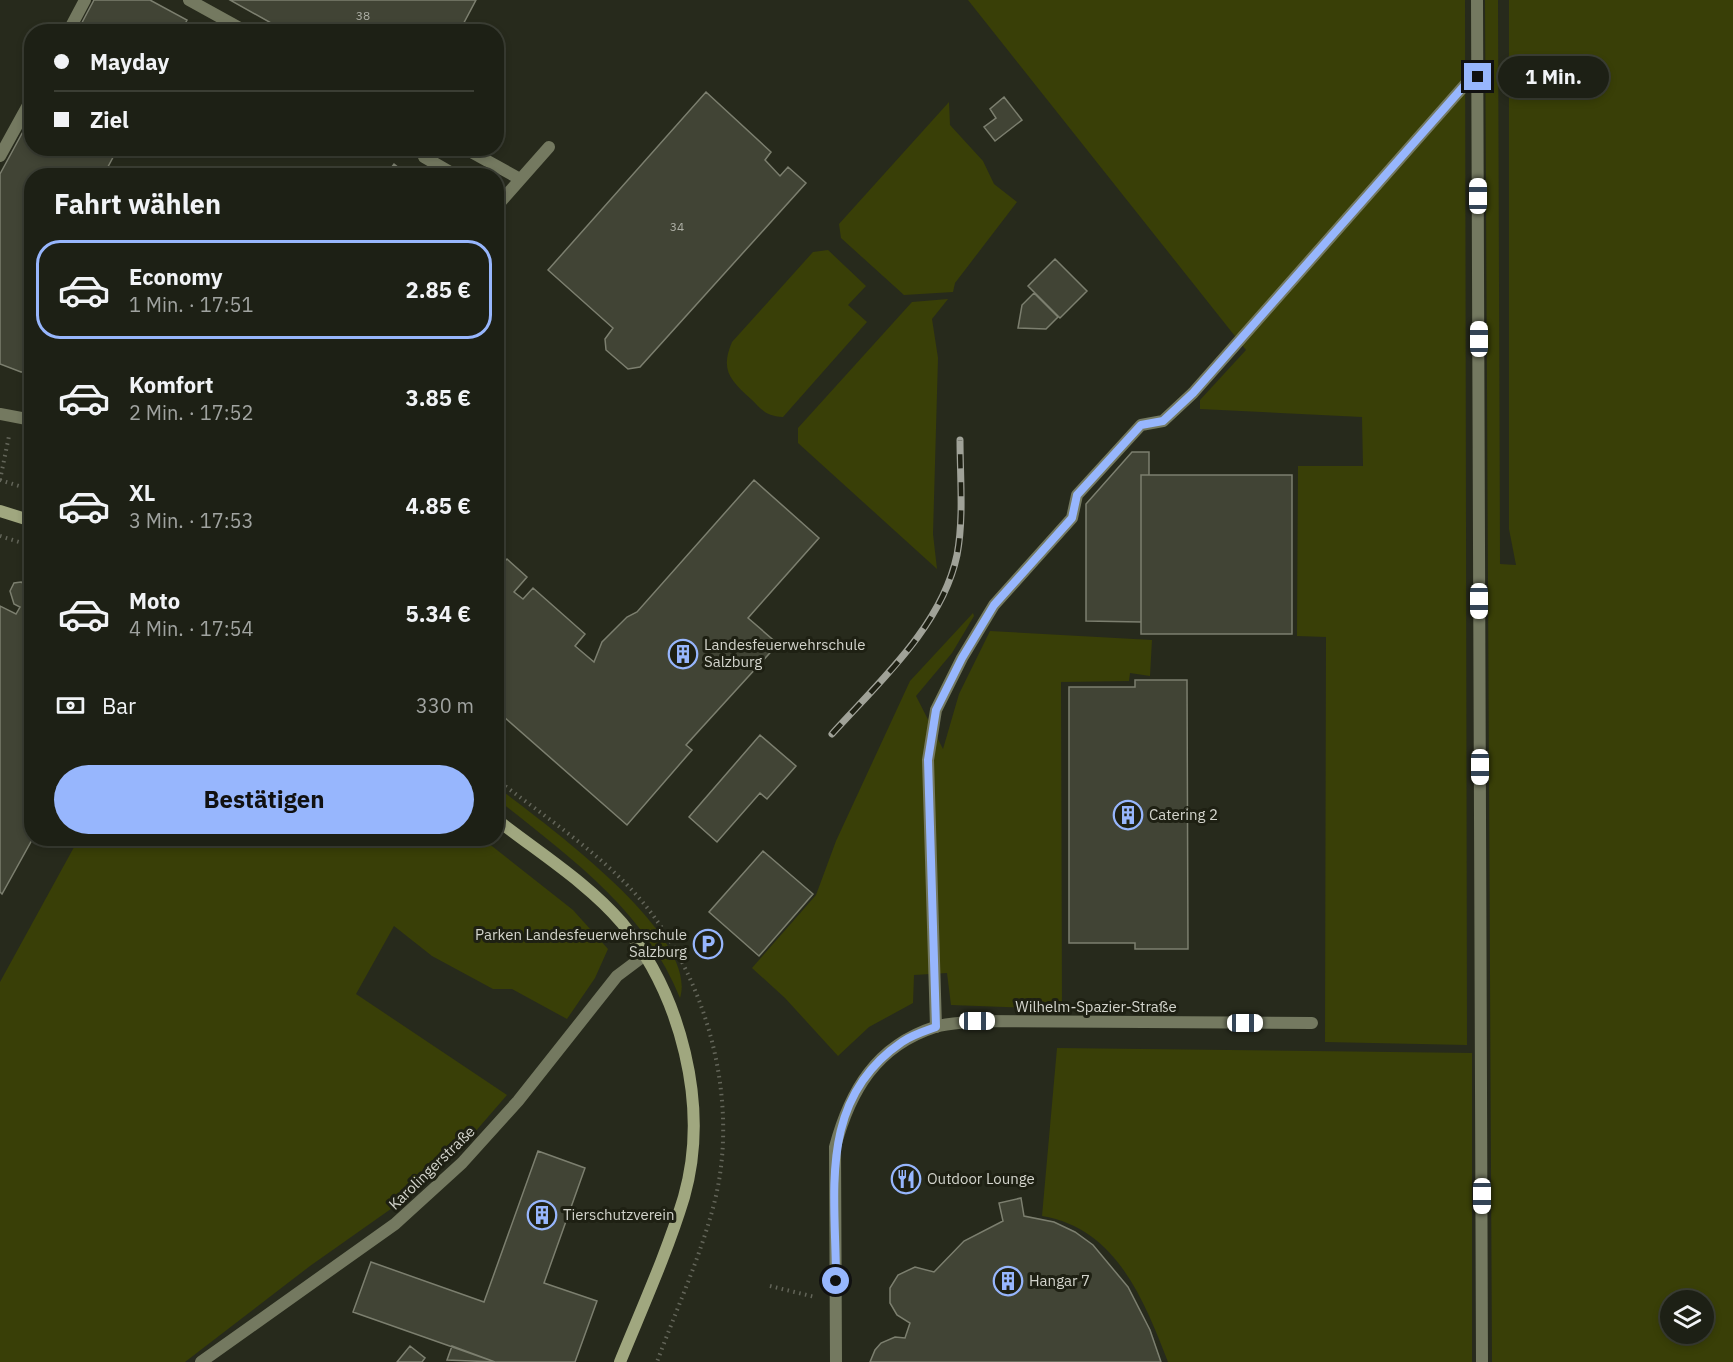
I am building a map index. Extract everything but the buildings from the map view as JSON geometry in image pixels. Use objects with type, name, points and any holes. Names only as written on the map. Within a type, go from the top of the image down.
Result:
[{"type":"street","points":[[72,24],[85,0]]},
{"type":"street","points":[[189,0],[233,24]]},
{"type":"street","points":[[1477,0],[1482,1362]]},
{"type":"street","points":[[936,1027],[928,760],[936,710],[962,658],[994,605],[1072,518],[1077,495],[1141,425],[1163,421],[1193,393],[1471,78],[1478,77]]},
{"type":"street","points":[[0,156],[24,112]]},
{"type":"street","points":[[504,196],[549,147]]},
{"type":"street","points":[[478,156],[500,168]]},
{"type":"street","points":[[424,157],[443,168]]},
{"type":"street","points":[[504,170],[520,179]]},
{"type":"street","points":[[0,414],[24,418]]},
{"type":"street","points":[[0,511],[24,518]]},
{"type":"street","points":[[504,825],[593,895],[621,922],[645,955],[666,997],[681,1039],[688,1074],[693,1139],[684,1196],[620,1362]]},
{"type":"street","name":"Karolingerstraße","points":[[201,1362],[395,1224],[462,1163],[519,1101],[617,976],[645,955]]},
{"type":"street","name":"Wilhelm-Spazier-Straße","points":[[836,1362],[835,1148],[844,1113],[858,1085],[876,1063],[904,1041],[936,1027],[977,1021],[1312,1023]]},
{"type":"path","points":[[13,416],[0,480],[24,488]]},
{"type":"path","points":[[0,536],[24,544]]},
{"type":"path","points":[[770,1286],[836,1303]]},
{"type":"green space","points":[[968,0],[1465,0],[1467,1045],[1325,1042],[1326,637],[1297,636],[1298,466],[1363,466],[1362,417],[1200,409],[1200,400],[1246,350]]},
{"type":"green space","points":[[1485,0],[1498,0],[1500,564],[1516,565],[1509,529],[1509,0],[1733,0],[1733,1362],[1492,1362]]},
{"type":"green space","points":[[949,102],[950,125],[983,161],[994,184],[1017,202],[955,283],[953,292],[904,295],[841,238],[839,224]]},
{"type":"green space","points":[[828,250],[866,286],[848,305],[867,322],[783,417],[769,414],[737,386],[729,374],[727,360],[732,342],[813,252]]},
{"type":"green space","points":[[948,299],[932,319],[938,358],[933,534],[937,569],[798,443],[798,428],[912,302]]},
{"type":"green space","points":[[973,613],[974,616],[952,653],[916,696],[943,749],[959,694],[990,631],[1152,640],[1150,676],[1130,673],[1129,681],[1061,682],[1062,1009],[951,1005],[947,973],[914,975],[913,1003],[869,1027],[838,1056],[785,998],[752,968],[816,895],[836,841],[910,681]]},
{"type":"green space","points":[[504,792],[579,852],[642,912],[666,943],[680,972],[680,998],[647,938],[625,911],[602,887],[504,805]]},
{"type":"green space","points":[[75,846],[492,846],[573,910],[608,949],[595,978],[567,1019],[512,989],[493,989],[432,956],[394,926],[356,994],[507,1095],[468,1140],[405,1199],[310,1266],[185,1362],[0,1362],[0,982]]},
{"type":"green space","points":[[1057,1048],[1472,1053],[1472,1362],[1168,1362],[1137,1292],[1124,1270],[1108,1251],[1090,1235],[1068,1223],[1042,1216]]},
{"type":"railway","points":[[832,734],[906,652],[938,606],[949,581],[957,555],[960,527],[960,440]]},
{"type":"place","name":"Landesfeuerwehrschule Salzburg","points":[[683,654]]},
{"type":"place","name":"Catering 2","points":[[1128,815]]},
{"type":"place","name":"Parken Landesfeuerwehrschule Salzburg","points":[[708,944]]},
{"type":"place","name":"Outdoor Lounge","points":[[906,1179]]},
{"type":"place","name":"Tierschutzverein","points":[[542,1215]]},
{"type":"place","name":"Hangar 7","points":[[1008,1281]]},
{"type":"route","points":[[836,1281],[835,1148],[844,1113],[858,1085],[876,1063],[904,1041],[936,1027],[928,760],[936,710],[962,658],[994,605],[1072,518],[1077,495],[1141,425],[1163,421],[1193,393],[1471,78],[1478,77]]}]
